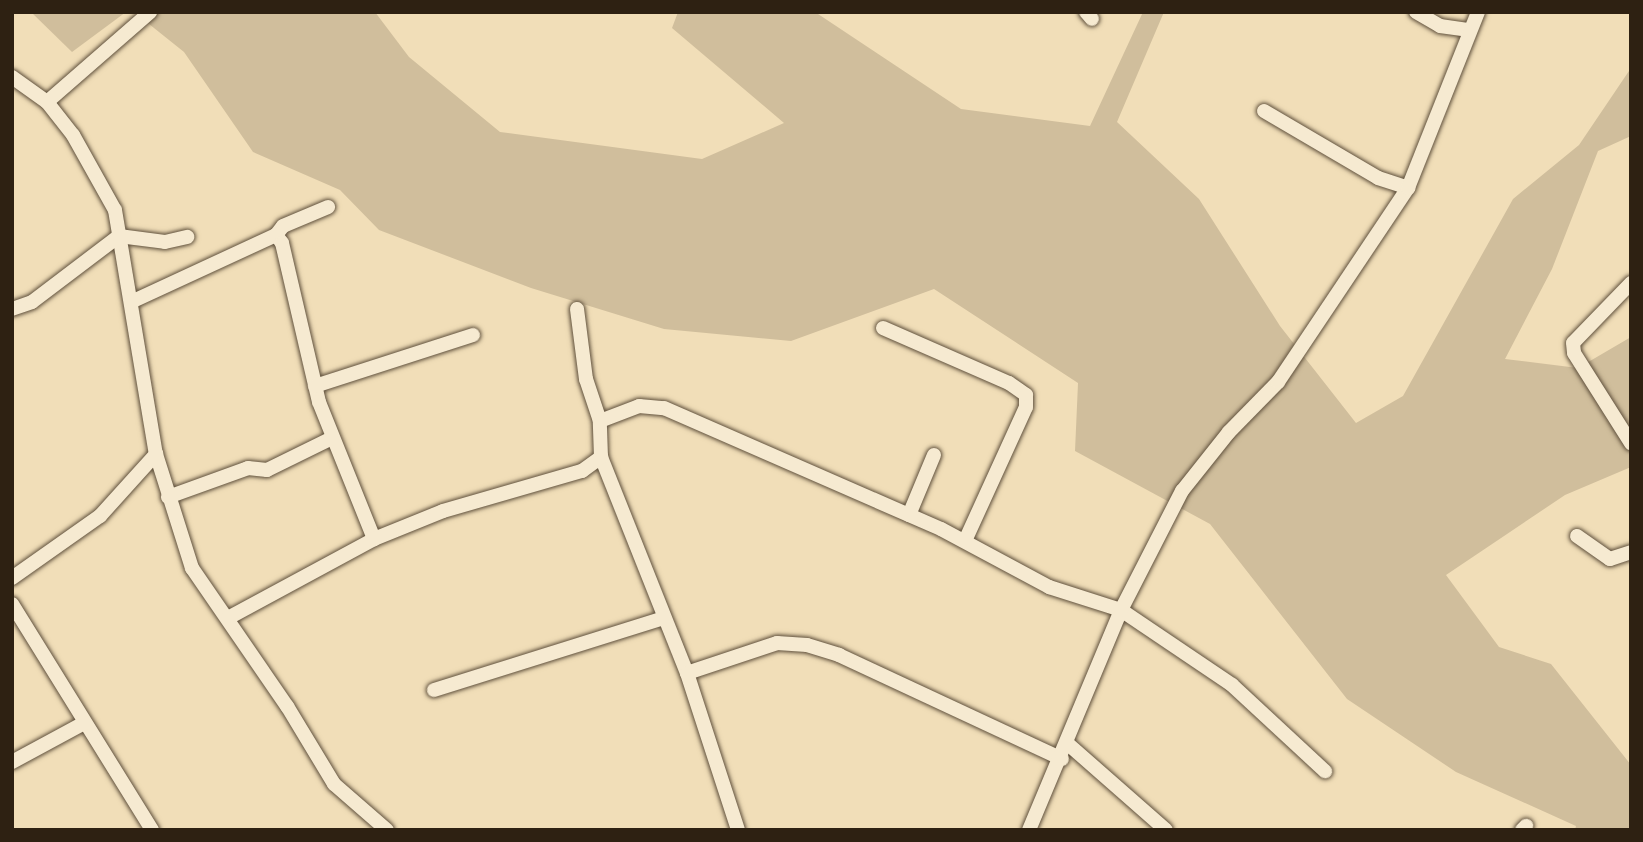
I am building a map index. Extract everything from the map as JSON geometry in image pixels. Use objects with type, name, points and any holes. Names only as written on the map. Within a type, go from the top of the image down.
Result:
[{"type":"street","points":[[47,102],[150,12]]},
{"type":"street","points":[[1416,12],[1440,26],[1468,30]]},
{"type":"street","points":[[1029,830],[1062,759],[1121,610],[1182,491],[1278,382],[1408,188],[1468,30],[1478,12]]},
{"type":"street","points":[[12,77],[47,102],[93,164],[114,210],[156,454],[191,568],[228,618],[334,784],[376,827]]},
{"type":"street","points":[[1264,111],[1378,178],[1408,188]]},
{"type":"street","points":[[131,302],[276,235],[283,226],[328,207]]},
{"type":"street","points":[[276,235],[282,243],[314,386],[332,438],[374,539]]},
{"type":"street","points":[[12,309],[32,302],[119,236],[165,242],[187,237]]},
{"type":"street","points":[[1631,283],[1573,343],[1574,353],[1631,443]]},
{"type":"street","points":[[577,309],[586,379],[600,421],[601,457],[687,673],[738,830]]},
{"type":"street","points":[[883,328],[1009,383],[1026,395],[1026,407],[965,541]]},
{"type":"street","points":[[314,386],[473,335]]},
{"type":"street","points":[[600,421],[639,405],[664,408],[965,541],[1049,587],[1121,610],[1232,685],[1325,771]]},
{"type":"street","points":[[168,497],[248,468],[267,470],[332,438]]},
{"type":"street","points":[[12,578],[100,516],[156,454]]},
{"type":"street","points":[[909,515],[934,455]]},
{"type":"street","points":[[228,618],[374,539],[443,511],[582,471],[601,457]]},
{"type":"street","points":[[1577,536],[1610,559],[1631,552]]},
{"type":"street","points":[[12,604],[152,830]]},
{"type":"street","points":[[434,690],[664,618]]},
{"type":"street","points":[[687,673],[777,643],[807,645],[839,655],[1062,759]]},
{"type":"street","points":[[12,762],[84,723]]},
{"type":"street","points":[[1068,744],[1166,830]]},
{"type":"shaded area","points":[[31,12],[126,12],[72,52]]},
{"type":"shaded area","points":[[134,12],[375,12],[409,57],[500,132],[702,159],[784,123],[672,28],[678,12],[815,12],[961,109],[1090,126],[1143,12],[1164,12],[1117,122],[1199,199],[1280,326],[1356,423],[1403,396],[1513,199],[1579,145],[1631,68],[1631,136],[1598,151],[1552,269],[1505,359],[1578,368],[1631,337],[1631,467],[1565,495],[1446,575],[1499,647],[1551,664],[1631,765],[1631,830],[1575,830],[1576,826],[1456,772],[1347,699],[1210,524],[1075,451],[1078,383],[934,289],[791,341],[664,329],[531,288],[379,230],[340,190],[253,152],[184,52]]}]
